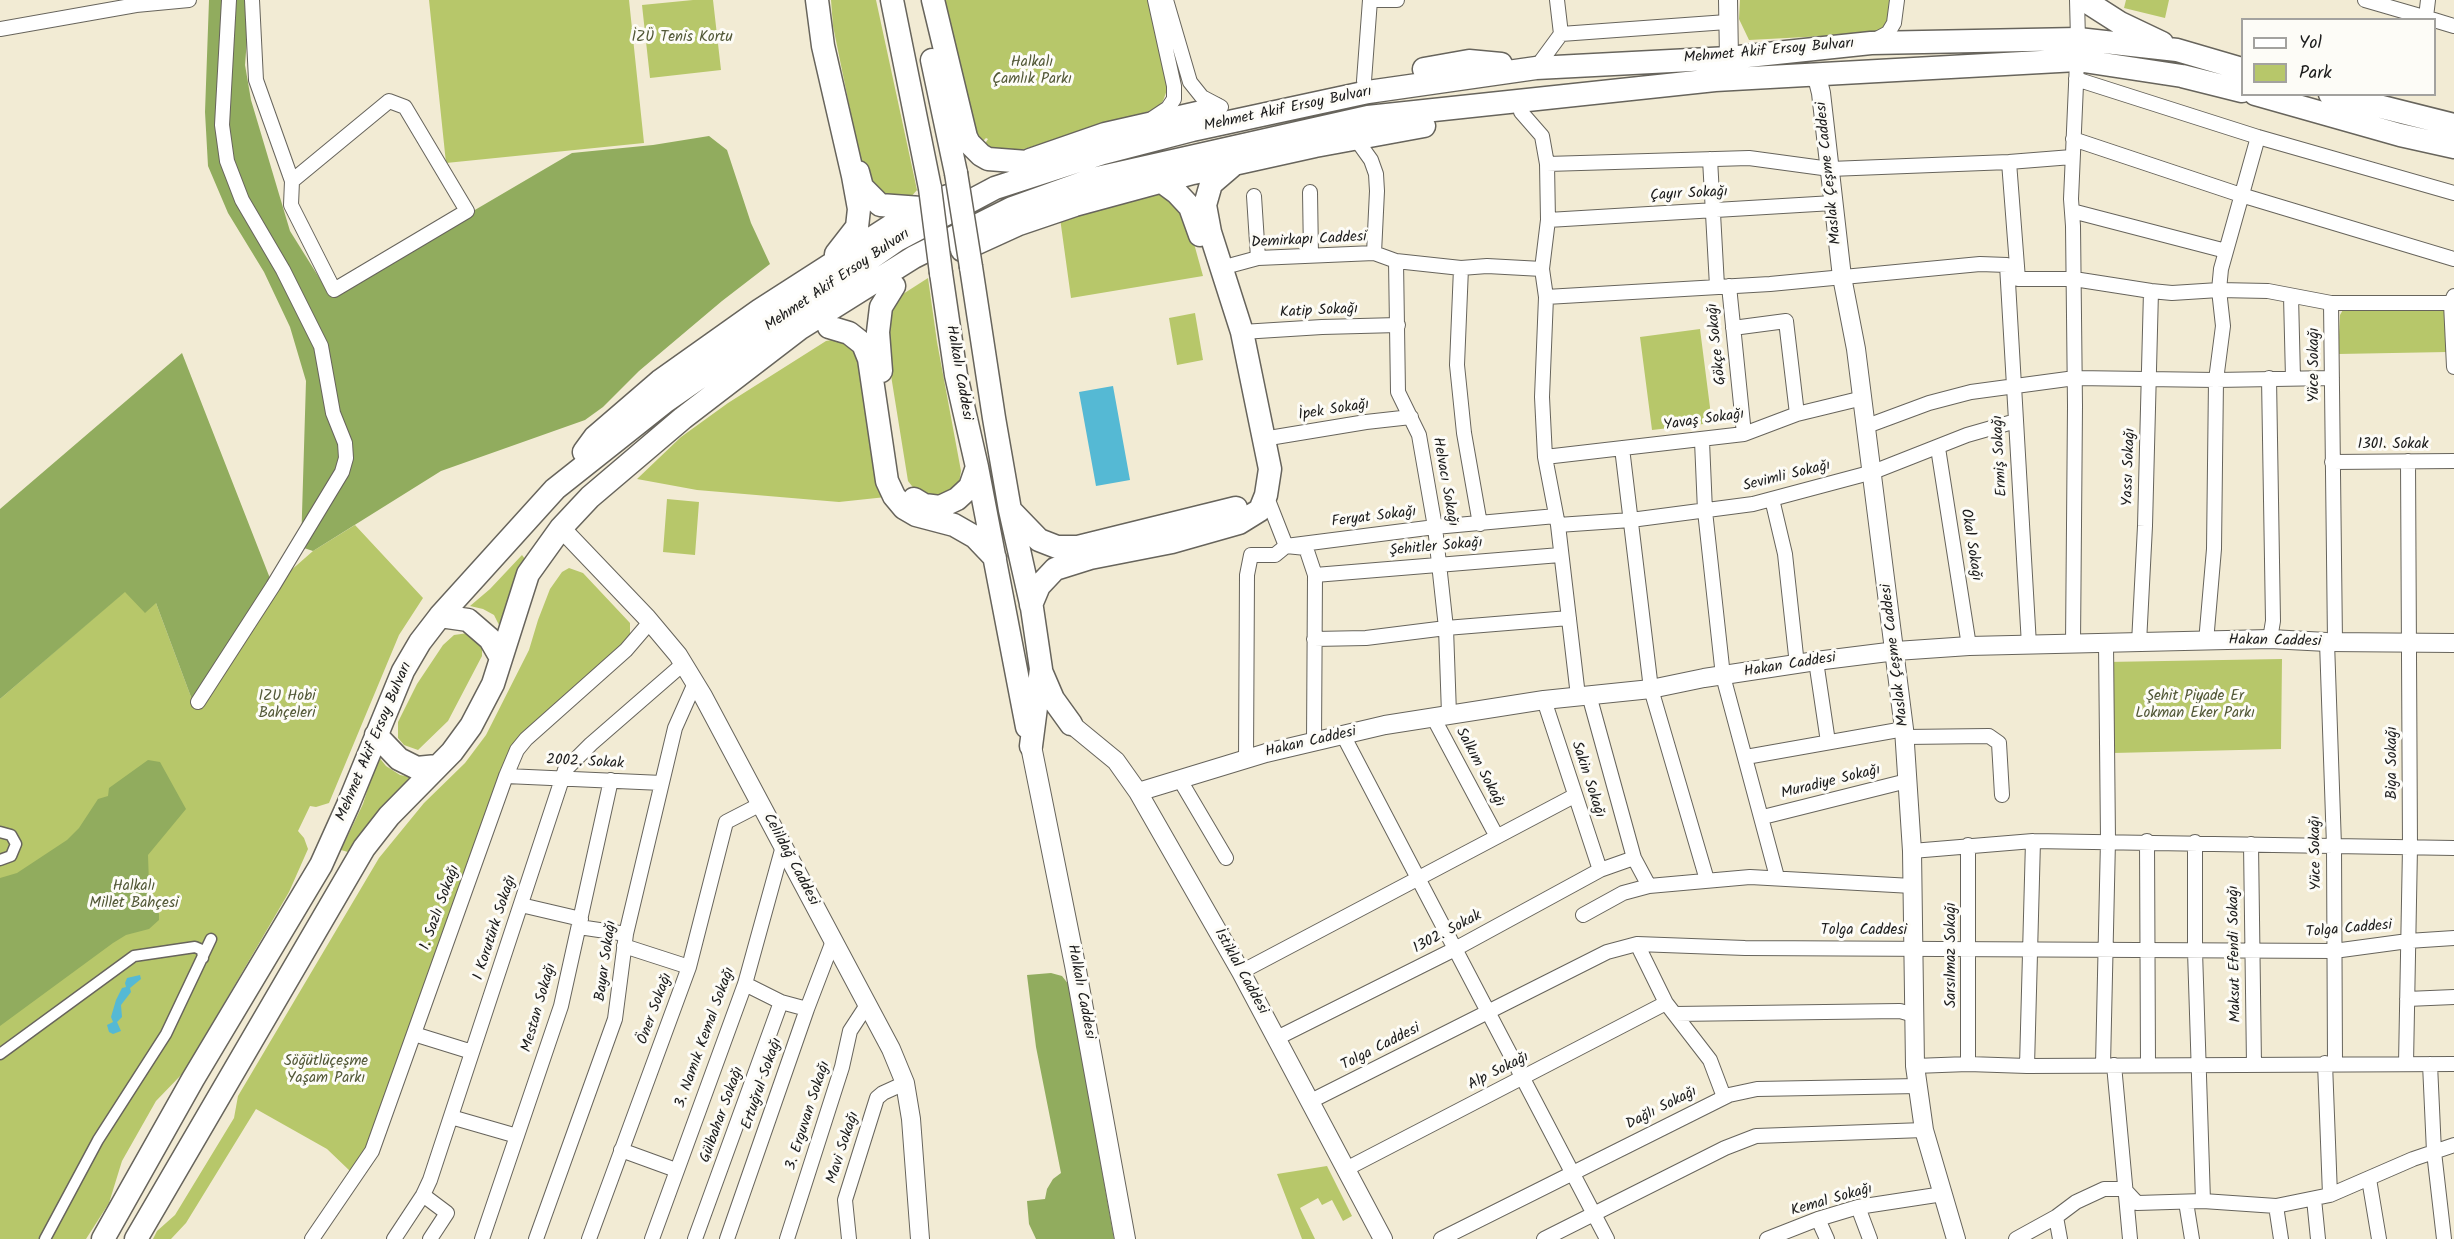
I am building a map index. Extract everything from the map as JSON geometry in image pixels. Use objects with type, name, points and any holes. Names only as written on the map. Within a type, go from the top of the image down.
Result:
[{"type":"main road","points":[[817,0],[823,46],[853,176],[858,209],[856,227],[824,269]]},
{"type":"main road","points":[[825,0],[828,30],[862,187],[880,205],[926,198],[1105,134],[1146,123],[1469,61],[1536,68]]},
{"type":"main road","name":"Halkalı Caddesi","points":[[892,0],[941,273],[956,375],[1033,737],[1125,1239]]},
{"type":"main road","name":"Halkalı Caddesi","points":[[919,0],[956,173],[1010,510],[1031,605],[1041,669],[1055,713],[1033,737]]},
{"type":"main road","points":[[933,0],[969,143],[988,159],[1027,162]]},
{"type":"main road","points":[[2084,0],[2120,23],[2177,50]]},
{"type":"main road","name":"Mehmet Akif Ersoy Bulvarı","points":[[103,1239],[194,1079],[321,865],[403,671],[420,642],[440,616],[555,489],[666,401],[897,240],[994,188],[1103,153],[1192,130],[1368,92],[1536,68],[1729,57],[1871,42],[2077,60],[2182,76],[2241,91]]},
{"type":"main road","name":"Mehmet Akif Ersoy Bulvarı","points":[[136,1239],[364,848],[412,791],[452,752],[471,726],[493,684],[528,574],[561,528],[590,497],[683,418],[738,375],[799,329],[914,257],[1012,208],[1093,179],[1368,117],[1741,78],[2077,60],[2177,50],[2241,69]]},
{"type":"main road","points":[[738,375],[788,353],[894,286],[976,242],[1018,224],[1075,205],[1235,164],[1398,129],[1535,110],[1580,94]]},
{"type":"main road","points":[[2262,96],[2400,135],[2454,147]]},
{"type":"main road","points":[[2338,96],[2454,125]]},
{"type":"main road","points":[[1031,605],[1039,586],[1055,569],[1090,558],[1172,542],[1239,523],[1260,510],[1266,495],[1270,470],[1242,332],[1221,268],[1205,205],[1211,184],[1235,164]]},
{"type":"main road","points":[[1010,510],[1039,540],[1057,547],[1078,548],[1227,511],[1246,504],[1252,497],[1258,477],[1258,455],[1232,344],[1190,207],[1162,182]]},
{"type":"main road","points":[[555,489],[595,437],[660,381],[760,310],[824,269],[926,198]]},
{"type":"main road","points":[[894,286],[881,307],[878,332],[879,357],[899,479],[909,495],[924,505],[940,507],[957,499],[970,488],[977,467]]},
{"type":"main road","points":[[829,327],[849,333],[863,344],[869,359],[887,481],[894,496],[904,508],[916,515],[954,525],[975,537],[996,559]]},
{"type":"main road","points":[[440,616],[468,620],[490,639],[501,658]]},
{"type":"main road","points":[[1015,657],[1055,713]]},
{"type":"main road","points":[[1041,669],[1053,699],[1055,713]]},
{"type":"main road","points":[[376,735],[399,759],[417,768],[438,766]]},
{"type":"main road","points":[[148,1239],[214,1132],[248,1047]]},
{"type":"street","points":[[0,29],[136,5],[189,0]]},
{"type":"street","points":[[198,702],[273,586],[342,472],[346,458],[345,443],[333,414],[321,346],[283,270],[242,200],[227,161],[222,125],[229,0]]},
{"type":"street","points":[[252,0],[256,80],[292,182],[291,205],[334,290],[467,212],[405,107],[389,101],[292,182]]},
{"type":"street","points":[[1146,123],[1168,108],[1174,99],[1174,86],[1155,0]]},
{"type":"street","points":[[1166,0],[1190,82],[1202,97],[1223,108]]},
{"type":"street","points":[[1364,81],[1370,0],[1397,0]]},
{"type":"street","points":[[1536,68],[1561,34],[1557,0]]},
{"type":"street","points":[[1728,0],[1729,57],[1741,78]]},
{"type":"street","points":[[1871,42],[1888,33],[1894,23],[1897,0]]},
{"type":"street","points":[[2073,644],[2072,157],[2077,60],[2076,0]]},
{"type":"street","points":[[2428,0],[2431,18]]},
{"type":"street","points":[[2373,1],[2428,18]]},
{"type":"street","points":[[2436,21],[2454,26]]},
{"type":"street","points":[[1561,34],[1727,22]]},
{"type":"street","points":[[2077,60],[2258,136],[2454,193]]},
{"type":"street","name":"Maslak Çeşme Caddesi","points":[[1809,74],[1819,84],[1842,277],[1857,349],[1905,733],[1912,851],[1915,1066],[1924,1130],[1956,1239]]},
{"type":"street","points":[[1521,112],[1542,136],[1547,164],[1548,220],[1542,269],[1546,297],[1542,397],[1545,457],[1557,520],[1569,618],[1584,696],[1634,858],[1649,886]]},
{"type":"street","points":[[2206,642],[2214,549],[2217,471],[2216,380],[2223,326],[2219,290],[2226,251],[2258,136]]},
{"type":"street","points":[[1356,139],[1371,160],[1376,174],[1374,253]]},
{"type":"street","points":[[2073,139],[2241,195],[2454,259]]},
{"type":"street","points":[[1547,164],[1749,158],[1830,169],[2009,162],[2072,157]]},
{"type":"street","name":"Gökçe Sokağı","points":[[1710,159],[1723,286],[1733,328],[1744,434]]},
{"type":"street","points":[[2009,162],[2018,279]]},
{"type":"street","points":[[1310,192],[1311,255]]},
{"type":"street","points":[[1254,196],[1258,258]]},
{"type":"street","name":"Çayır Sokağı","points":[[1548,220],[1833,203]]},
{"type":"street","points":[[2072,210],[2226,251]]},
{"type":"street","name":"Demirkapı Caddesi","points":[[1221,268],[1258,258],[1374,253],[1396,261],[1461,268],[1487,266],[1542,269]]},
{"type":"street","name":"Helvacı Sokağı","points":[[1396,261],[1398,392],[1419,435],[1441,564],[1446,628],[1441,716]]},
{"type":"street","points":[[1546,297],[1842,277],[1980,264],[2007,265],[2018,279]]},
{"type":"street","name":"Ermiş Sokağı","points":[[2007,265],[2029,645]]},
{"type":"street","points":[[1461,268],[1456,365],[1464,433],[1480,524]]},
{"type":"street","points":[[2018,279],[2074,279],[2151,291],[2268,291],[2331,303],[2453,300],[2454,367]]},
{"type":"street","name":"Yassı Sokağı","points":[[2139,643],[2151,291]]},
{"type":"street","points":[[2292,296],[2293,378]]},
{"type":"street","name":"Yüce Sokağı","points":[[2330,1195],[2330,1064],[2334,951],[2331,303]]},
{"type":"street","points":[[1733,328],[1786,321],[1797,414]]},
{"type":"street","name":"Katip Sokağı","points":[[1242,332],[1398,325]]},
{"type":"street","points":[[1867,426],[1929,403],[1971,392],[2074,378],[2216,380],[2332,378]]},
{"type":"street","points":[[2269,378],[2273,621],[2270,639]]},
{"type":"street","name":"Yavaş Sokağı","points":[[1545,457],[1702,441],[1744,434],[1797,414],[1863,398]]},
{"type":"street","name":"İpek Sokağı","points":[[1263,440],[1366,422],[1411,417]]},
{"type":"street","name":"Sevimli Sokağı","points":[[1557,520],[1631,520],[1705,511],[1772,499],[1873,472],[1967,435],[2016,421]]},
{"type":"street","points":[[1702,441],[1705,511],[1723,676],[1763,817],[1777,877]]},
{"type":"street","points":[[1622,448],[1651,689],[1707,880]]},
{"type":"street","name":"Okal Sokağı","points":[[1938,448],[1969,646]]},
{"type":"street","name":"Biga Sokağı","points":[[2406,1064],[2410,847],[2408,461]]},
{"type":"street","name":"1301. Sokak","points":[[2331,462],[2454,461]]},
{"type":"street","points":[[1266,495],[1286,546],[1306,548],[1315,575],[1314,742]]},
{"type":"street","points":[[1772,499],[1785,554],[1797,665]]},
{"type":"street","name":"Feryat Sokağı","points":[[1246,759],[1247,575],[1251,555],[1275,555],[1286,546],[1435,527],[1557,520]]},
{"type":"street","name":"Celildağ Caddesi","points":[[561,528],[650,622],[683,664],[891,1049],[904,1083],[911,1119],[920,1239]]},
{"type":"street","name":"Şehitler Sokağı","points":[[1315,575],[1560,555]]},
{"type":"street","points":[[1314,639],[1366,638],[1446,628],[1569,618]]},
{"type":"street","name":"1. Sazlı Sokağı","points":[[312,1239],[372,1151],[517,750],[525,739],[626,650],[650,622]]},
{"type":"street","name":"Hakan Caddesi","points":[[1138,792],[1246,759],[1343,735],[1441,716],[1544,700],[1651,689],[1816,661],[1896,651],[1969,646],[2270,639],[2454,643]]},
{"type":"street","points":[[2106,644],[2108,1065],[2130,1239]]},
{"type":"street","points":[[1816,661],[1828,742]]},
{"type":"street","name":"1 Korutürk Sokağı","points":[[394,1239],[423,1195],[451,1117],[565,770],[591,744],[683,664]]},
{"type":"street","name":"Bayar Sokağı","points":[[536,1239],[615,1019],[625,940],[675,728],[695,683]]},
{"type":"street","name":"Sakin Sokağı","points":[[1544,700],[1600,870]]},
{"type":"street","name":"İstiklal Caddesi","points":[[1055,713],[1116,761],[1138,792],[1241,972],[1383,1239]]},
{"type":"street","name":"Salkım Sokağı","points":[[1441,716],[1496,835]]},
{"type":"street","points":[[1746,757],[1828,742],[1905,733],[1989,736],[1999,743],[2002,795]]},
{"type":"street","points":[[1343,735],[1490,1011],[1607,1239]]},
{"type":"street","name":"2002. Sokak","points":[[506,776],[662,783]]},
{"type":"street","name":"Mestan Sokağı","points":[[482,1239],[561,1006],[611,780]]},
{"type":"street","points":[[1180,780],[1226,858]]},
{"type":"street","name":"Muradiye Sokağı","points":[[1763,817],[1907,781]]},
{"type":"street","points":[[1241,972],[1496,835],[1574,796]]},
{"type":"street","name":"Öner Sokağı","points":[[589,1239],[688,967],[726,822],[760,804]]},
{"type":"street","points":[[0,832],[11,835],[16,844],[11,856],[0,860]]},
{"type":"street","points":[[1912,851],[2033,841],[2108,840],[2454,848]]},
{"type":"street","points":[[2027,1066],[2033,841]]},
{"type":"street","points":[[2147,841],[2148,1065]]},
{"type":"street","points":[[2195,842],[2195,951],[2203,1201]]},
{"type":"street","name":"Maksut Efendi Sokağı","points":[[2251,844],[2254,1065]]},
{"type":"street","name":"Sarsılmaz Sokağı","points":[[1968,845],[1968,1064]]},
{"type":"street","name":"3. Namık Kemal Sokağı","points":[[652,1239],[744,984],[783,846]]},
{"type":"street","name":"1302. Sokak","points":[[1276,1038],[1455,949],[1600,870],[1634,858]]},
{"type":"street","points":[[1583,915],[1623,893],[1649,886],[1707,880],[1777,877],[1912,886]]},
{"type":"street","points":[[521,905],[580,923],[688,967]]},
{"type":"street","name":"Tolga Caddesi","points":[[1311,1101],[1607,951],[1637,944],[1745,948],[2334,951],[2408,941],[2454,938]]},
{"type":"street","points":[[45,1239],[98,1140],[164,1038],[211,939]]},
{"type":"street","name":"Ertuğrul Sokağı","points":[[727,1239],[833,941]]},
{"type":"street","points":[[1637,944],[1671,1009],[1710,1060],[1724,1096]]},
{"type":"street","points":[[0,1054],[134,956],[195,947],[202,950],[202,958]]},
{"type":"street","points":[[744,984],[781,1002],[807,1009]]},
{"type":"street","points":[[2407,999],[2454,997]]},
{"type":"street","name":"Gülbahar Sokağı","points":[[695,1239],[781,1002]]},
{"type":"street","name":"3. Erguvan Sokağı","points":[[786,1239],[842,1067],[850,1031],[867,1005]]},
{"type":"street","name":"Alp Sokağı","points":[[1346,1169],[1524,1078],[1671,1009],[1900,1011],[1914,1015]]},
{"type":"street","points":[[414,1034],[472,1052]]},
{"type":"street","points":[[1915,1066],[1968,1064],[2027,1066],[2454,1064]]},
{"type":"street","points":[[2430,1064],[2434,1152],[2444,1239]]},
{"type":"street","name":"Mavi Sokağı","points":[[849,1239],[845,1200],[877,1098],[904,1083]]},
{"type":"street","name":"Dağlı Sokağı","points":[[1441,1239],[1724,1096],[1757,1089],[1918,1086]]},
{"type":"street","points":[[451,1117],[517,1136]]},
{"type":"street","points":[[1544,1239],[1725,1148],[1756,1136],[1924,1130]]},
{"type":"street","points":[[2016,1239],[2056,1217],[2076,1202],[2104,1189],[2124,1189],[2137,1203],[2203,1201],[2276,1206],[2330,1195],[2454,1145]]},
{"type":"street","points":[[621,1150],[676,1170]]},
{"type":"street","points":[[2369,1179],[2379,1239]]},
{"type":"street","name":"Kemal Sokağı","points":[[1767,1239],[1818,1219],[1858,1207],[1943,1194]]},
{"type":"street","points":[[423,1195],[447,1213],[430,1239]]},
{"type":"street","points":[[2314,1199],[2318,1239]]},
{"type":"street","points":[[2186,1202],[2192,1239]]},
{"type":"street","points":[[2276,1206],[2281,1239]]},
{"type":"street","points":[[1858,1207],[1870,1239]]},
{"type":"street","points":[[2056,1217],[2060,1239]]},
{"type":"street","points":[[1818,1219],[1827,1239]]},
{"type":"green space","points":[[209,0],[250,0],[245,65],[251,100],[290,231],[330,295],[572,153],[653,145],[709,136],[727,150],[751,223],[770,264],[722,301],[639,371],[603,407],[585,420],[441,471],[313,551],[301,547],[306,381],[290,327],[264,272],[228,213],[208,166],[205,112]]},
{"type":"green space","points":[[429,0],[629,0],[644,143],[446,163]]},
{"type":"green space","name":"İZÜ Tenis Kortu","points":[[713,0],[721,70],[650,78],[642,5]]},
{"type":"green space","points":[[831,0],[876,0],[917,190],[909,199],[897,202],[865,183],[833,26]]},
{"type":"green space","name":"Halkalı Çamlık Parkı","points":[[942,0],[1148,0],[1167,75],[1168,87],[1163,101],[1156,109],[1011,153],[997,153],[984,145],[988,139],[986,138],[981,143],[974,134]]},
{"type":"green space","points":[[1740,0],[1889,0],[1888,30],[1862,34],[1749,40],[1739,19]]},
{"type":"green space","points":[[2126,0],[2169,0],[2165,18],[2124,8]]},
{"type":"green space","points":[[1158,191],[1183,204],[1203,276],[1071,298],[1060,218]]},
{"type":"green space","points":[[928,278],[937,342],[961,471],[959,483],[954,492],[933,499],[915,490],[908,481],[889,363],[888,324],[893,307],[903,294]]},
{"type":"green space","points":[[2344,308],[2446,309],[2447,352],[2338,354],[2340,315]]},
{"type":"green space","points":[[1195,313],[1203,360],[1177,365],[1169,318]]},
{"type":"green space","points":[[1700,329],[1712,423],[1652,430],[1640,337]]},
{"type":"green space","points":[[837,339],[857,348],[886,497],[839,502],[697,490],[637,479],[681,437],[728,403],[826,341]]},
{"type":"green space","points":[[182,353],[273,586],[198,702],[191,697],[156,603],[145,613],[125,592],[0,699],[0,509]]},
{"type":"green space","points":[[667,499],[699,502],[695,555],[663,552]]},
{"type":"green space","name":"Halkalı Millet Bahçesi","points":[[355,525],[423,598],[399,635],[329,803],[316,807],[310,806],[298,831],[304,838],[308,849],[289,892],[184,1072],[156,1101],[122,1161],[109,1203],[86,1239],[0,1239],[0,699],[125,591],[156,603],[191,697],[273,586],[313,551]]},
{"type":"green space","points":[[522,555],[525,559],[499,625],[494,615],[470,606],[490,589]]},
{"type":"green space","name":"Söğütlüçeşme Yaşam Parkı","points":[[569,568],[583,573],[630,623],[630,634],[623,643],[521,735],[511,747],[366,1148],[350,1171],[327,1149],[256,1109],[186,1223],[171,1239],[153,1239],[157,1231],[175,1215],[234,1118],[238,1096],[379,858],[424,803],[465,763],[486,735],[529,650],[550,589],[562,572]]},
{"type":"green space","points":[[468,633],[482,644],[482,656],[448,721],[418,750],[404,745],[398,738],[398,722],[417,684],[443,645],[454,635]]},
{"type":"green space","name":"Şehit Piyade Er Lokman Eker Parkı","points":[[2282,659],[2281,749],[2113,753],[2106,662]]},
{"type":"green space","points":[[378,756],[386,766],[400,775],[410,777],[363,831],[348,852],[341,850],[363,804]]},
{"type":"green space","points":[[148,760],[160,762],[186,809],[148,855],[149,883],[159,920],[149,929],[126,935],[113,943],[0,1026],[0,878],[17,873],[67,840],[79,828],[98,799],[108,796],[109,788]]},
{"type":"green space","points":[[1051,973],[1062,976],[1069,985],[1114,1239],[1036,1239],[1029,1224],[1027,1201],[1045,1199],[1047,1189],[1053,1179],[1061,1173],[1036,1047],[1027,975]]},
{"type":"green space","points":[[1327,1166],[1352,1216],[1343,1221],[1332,1200],[1322,1205],[1318,1198],[1300,1208],[1315,1239],[1302,1239],[1277,1174]]},
{"type":"water","points":[[1113,386],[1130,480],[1096,486],[1079,392]]},
{"type":"water","points":[[140,975],[141,979],[130,988],[131,992],[121,1005],[122,1017],[117,1022],[121,1031],[113,1034],[109,1032],[107,1025],[113,1022],[111,1017],[116,1000],[122,988],[126,987],[127,978]]},
{"type":"park label","name":"IZU Hobi Bahçeleri","points":[[287,706]]}]
